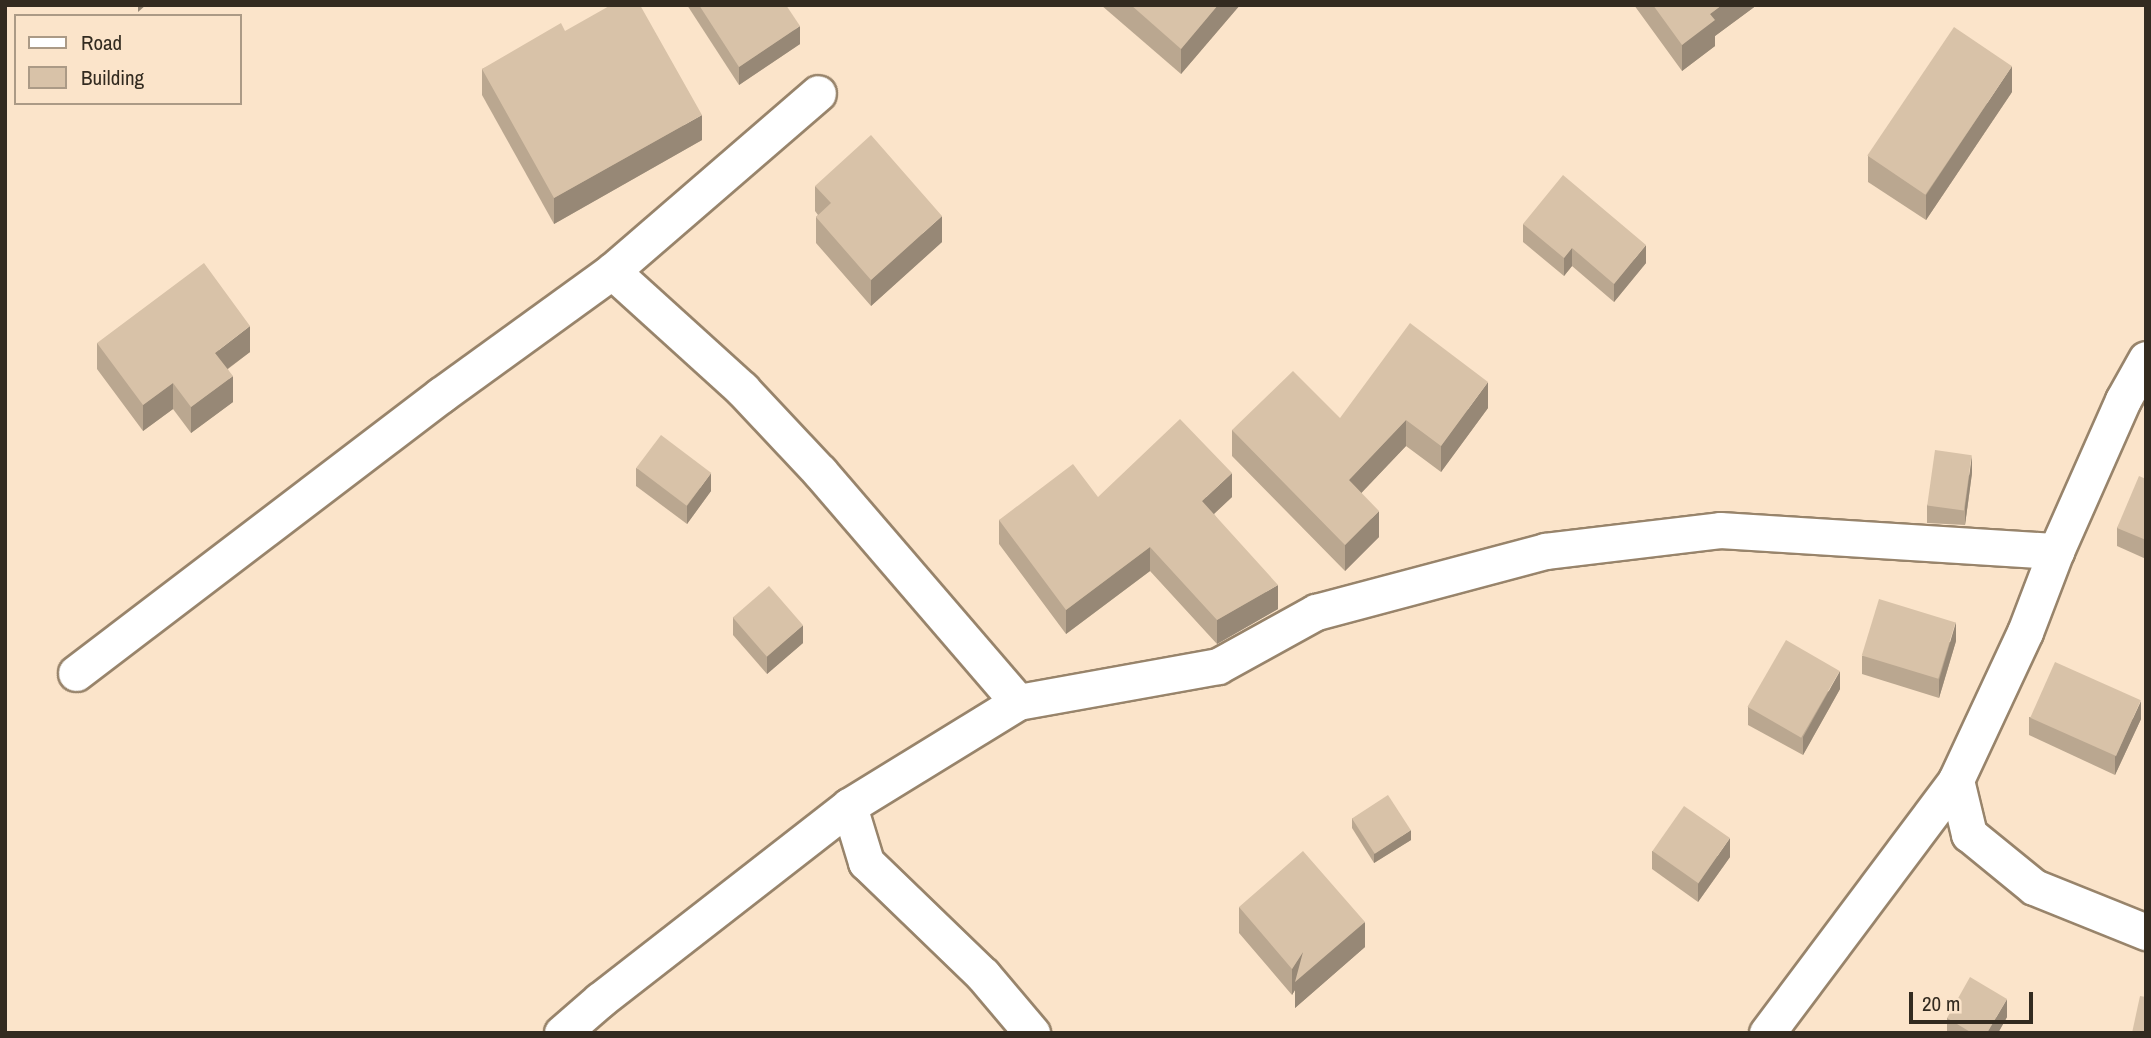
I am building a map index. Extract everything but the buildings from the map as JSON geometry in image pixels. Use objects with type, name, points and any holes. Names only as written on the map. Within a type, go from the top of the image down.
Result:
[{"type":"street","points":[[76,673],[441,395],[612,271],[818,93]]},
{"type":"street","points":[[612,271],[742,389],[820,472],[1018,702]]},
{"type":"street","points":[[1767,1033],[1956,780],[2025,632],[2056,551],[2123,400],[2146,359]]},
{"type":"street","points":[[562,1033],[600,1000],[849,806],[1018,702],[1218,666],[1316,612],[1545,551],[1720,530],[2056,551]]},
{"type":"street","points":[[1956,780],[1969,834],[2034,887],[2146,932]]},
{"type":"street","points":[[849,806],[866,862],[983,975],[1028,1031]]}]
